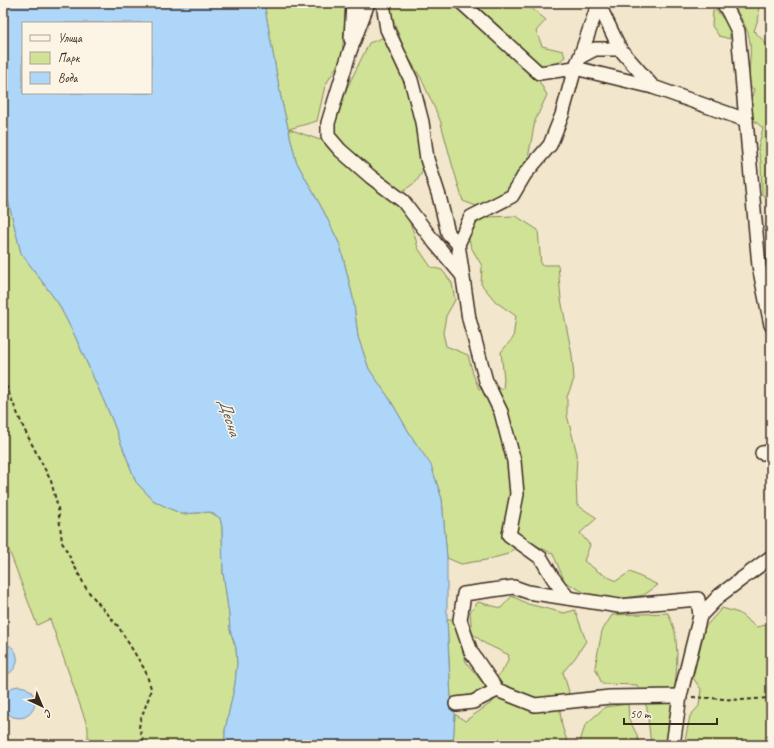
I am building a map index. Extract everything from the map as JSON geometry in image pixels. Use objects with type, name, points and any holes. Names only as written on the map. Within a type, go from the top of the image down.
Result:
[{"type":"street","points":[[350,51],[353,3]]},
{"type":"street","points":[[368,3],[350,51],[328,122],[328,136],[340,150],[371,177],[403,201],[435,243],[462,274]]},
{"type":"street","points":[[383,3],[387,29],[411,80],[422,122],[427,159],[439,196],[448,233],[458,244]]},
{"type":"street","points":[[462,3],[539,73],[577,62],[596,49],[620,49]]},
{"type":"street","points":[[723,3],[738,31],[759,266],[771,325]]},
{"type":"street","points":[[568,598],[542,558],[510,535],[517,494],[514,461],[501,412],[486,381],[469,319],[458,244],[471,217],[512,196],[525,174],[550,145],[562,115],[577,62],[598,4]]},
{"type":"street","points":[[598,4],[620,49],[653,87]]},
{"type":"street","points":[[577,62],[746,120]]},
{"type":"street","points":[[700,616],[720,594],[771,557]]},
{"type":"street","points":[[673,745],[680,696],[700,616],[698,599],[619,606],[528,592],[514,587],[464,594],[460,620],[471,652],[497,690],[535,705],[610,697],[680,696]]},
{"type":"street","points":[[456,704],[473,702],[497,690]]},
{"type":"path","points":[[3,379],[24,430],[51,481],[58,508],[62,542],[87,590],[118,626],[145,670],[150,688],[149,697],[139,728],[145,745]]},
{"type":"path","points":[[680,696],[740,700],[771,698]]},
{"type":"green space","points":[[264,3],[346,3],[342,57],[325,86],[317,121],[289,129],[320,140],[337,119],[347,88],[369,43],[390,35],[425,101],[427,137],[431,158],[416,182],[403,191],[408,218],[418,248],[431,267],[442,270],[452,283],[455,300],[446,316],[443,333],[446,346],[468,355],[479,389],[503,389],[504,379],[501,352],[513,338],[516,316],[496,302],[481,284],[482,266],[471,247],[467,232],[485,217],[516,216],[538,230],[541,265],[558,265],[561,299],[572,355],[574,379],[567,397],[567,415],[577,454],[577,505],[597,518],[580,533],[590,545],[584,561],[599,572],[616,581],[630,572],[658,585],[644,595],[618,599],[593,597],[565,582],[553,554],[524,539],[508,554],[486,560],[461,564],[447,558],[442,499],[431,466],[389,398],[369,369],[358,337],[353,298],[340,245],[296,161],[281,98]]},
{"type":"green space","points":[[391,3],[531,3],[529,6],[546,20],[536,31],[542,46],[563,51],[565,57],[538,79],[547,95],[535,121],[528,158],[509,192],[479,207],[463,201],[440,120],[421,78],[405,52],[391,13]]},
{"type":"green space","points":[[731,3],[758,3],[759,16],[754,31],[771,49],[771,198],[762,195],[761,162],[758,148],[763,128],[751,118],[751,102],[754,89],[747,86],[750,59],[748,33],[743,21]]},
{"type":"green space","points":[[713,10],[717,11],[730,27],[730,39],[719,36],[712,26]]},
{"type":"green space","points":[[3,185],[21,253],[58,303],[75,336],[111,417],[136,482],[153,500],[182,514],[210,512],[220,518],[222,527],[223,572],[230,630],[236,648],[237,663],[235,684],[225,730],[225,745],[88,745],[88,728],[50,619],[37,625],[3,534]]},
{"type":"green space","points":[[512,596],[528,604],[564,613],[575,610],[586,641],[575,658],[563,672],[569,692],[560,711],[562,726],[568,744],[580,742],[585,725],[605,707],[628,704],[629,719],[637,735],[639,745],[453,745],[455,714],[465,721],[494,701],[472,695],[451,699],[447,619],[455,619],[466,662],[486,687],[497,677],[506,665],[509,655],[484,643],[472,633],[470,612],[478,602],[501,608]]},
{"type":"green space","points":[[722,608],[739,613],[756,627],[771,624],[771,745],[684,745],[690,716],[699,706],[701,689],[693,678],[705,627]]},
{"type":"green space","points":[[668,613],[676,637],[677,666],[674,692],[667,745],[651,745],[647,708],[637,685],[602,684],[595,667],[602,631],[612,615]]},
{"type":"water","name":"Десна","points":[[3,3],[264,3],[281,98],[296,161],[340,245],[353,298],[358,337],[369,369],[431,465],[442,499],[447,558],[447,619],[451,699],[455,714],[453,745],[225,745],[225,730],[235,684],[237,663],[236,648],[230,630],[223,572],[222,527],[220,518],[210,512],[182,514],[153,500],[136,482],[111,417],[75,336],[58,303],[21,253],[3,185]]},
{"type":"water","points":[[3,643],[14,649],[17,659],[14,669],[3,676]]},
{"type":"water","points":[[16,686],[22,686],[31,690],[35,702],[31,714],[22,718],[16,718],[7,714],[3,705],[3,699],[7,690]]}]
